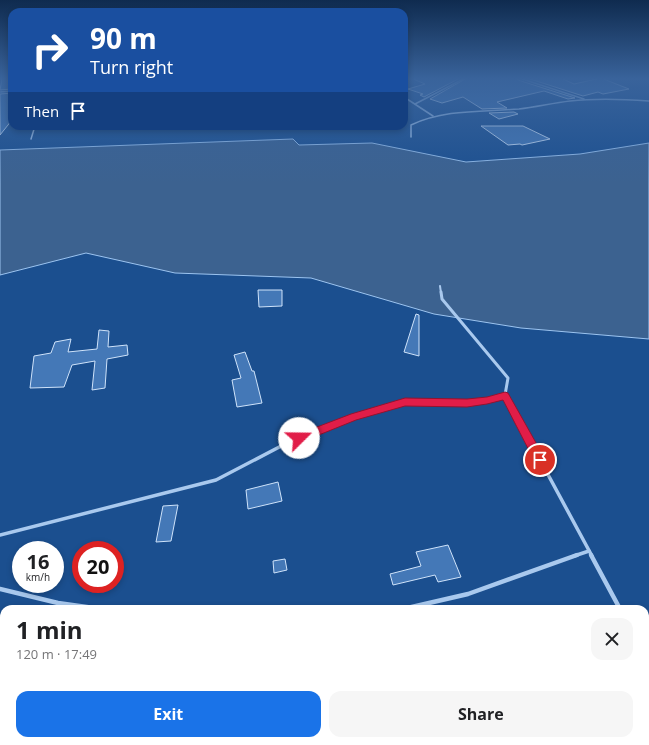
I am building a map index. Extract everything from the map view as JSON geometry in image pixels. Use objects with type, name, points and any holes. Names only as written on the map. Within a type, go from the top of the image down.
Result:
[{"type":"lane","points":[[428,113],[433,116]]},
{"type":"lane","points":[[411,136],[412,125],[422,119],[433,116],[463,113]]},
{"type":"lane","points":[[31,139],[34,130]]},
{"type":"lane","points":[[440,286],[442,299],[508,378],[505,395],[618,605]]},
{"type":"lane","points":[[0,535],[216,480],[286,444],[354,417],[405,402],[467,403],[505,395]]},
{"type":"lane","points":[[420,605],[468,594],[589,551]]},
{"type":"lane","points":[[0,588],[58,603],[72,605]]},
{"type":"water","points":[[293,139],[299,145],[372,143],[466,162],[580,154],[649,143],[649,339],[521,328],[434,314],[311,278],[175,273],[86,253],[0,275],[0,150]]},
{"type":"building","points":[[0,113],[8,113],[8,125],[0,135]]},
{"type":"building","points":[[489,113],[516,113],[518,114],[499,119]]},
{"type":"building","points":[[481,126],[523,126],[550,139],[522,145],[508,145]]},
{"type":"building","points":[[258,290],[282,290],[282,306],[259,307]]},
{"type":"building","points":[[416,314],[419,315],[419,356],[404,352]]},
{"type":"building","points":[[99,330],[109,331],[108,347],[127,345],[128,355],[107,359],[105,388],[92,390],[95,361],[72,365],[64,387],[30,388],[34,356],[51,353],[55,342],[71,339],[68,352],[97,349]]},
{"type":"building","points":[[245,352],[252,371],[254,371],[262,403],[237,407],[232,380],[241,378],[234,355]]},
{"type":"building","points":[[278,482],[282,501],[248,509],[246,490]]},
{"type":"building","points":[[178,505],[171,541],[156,542],[163,506]]},
{"type":"building","points":[[448,545],[461,577],[438,582],[435,575],[393,585],[390,574],[421,566],[416,552]]},
{"type":"building","points":[[285,559],[287,570],[274,573],[273,561]]},
{"type":"route","points":[[299,438],[354,417],[405,402],[467,403],[505,395],[540,460]]}]
